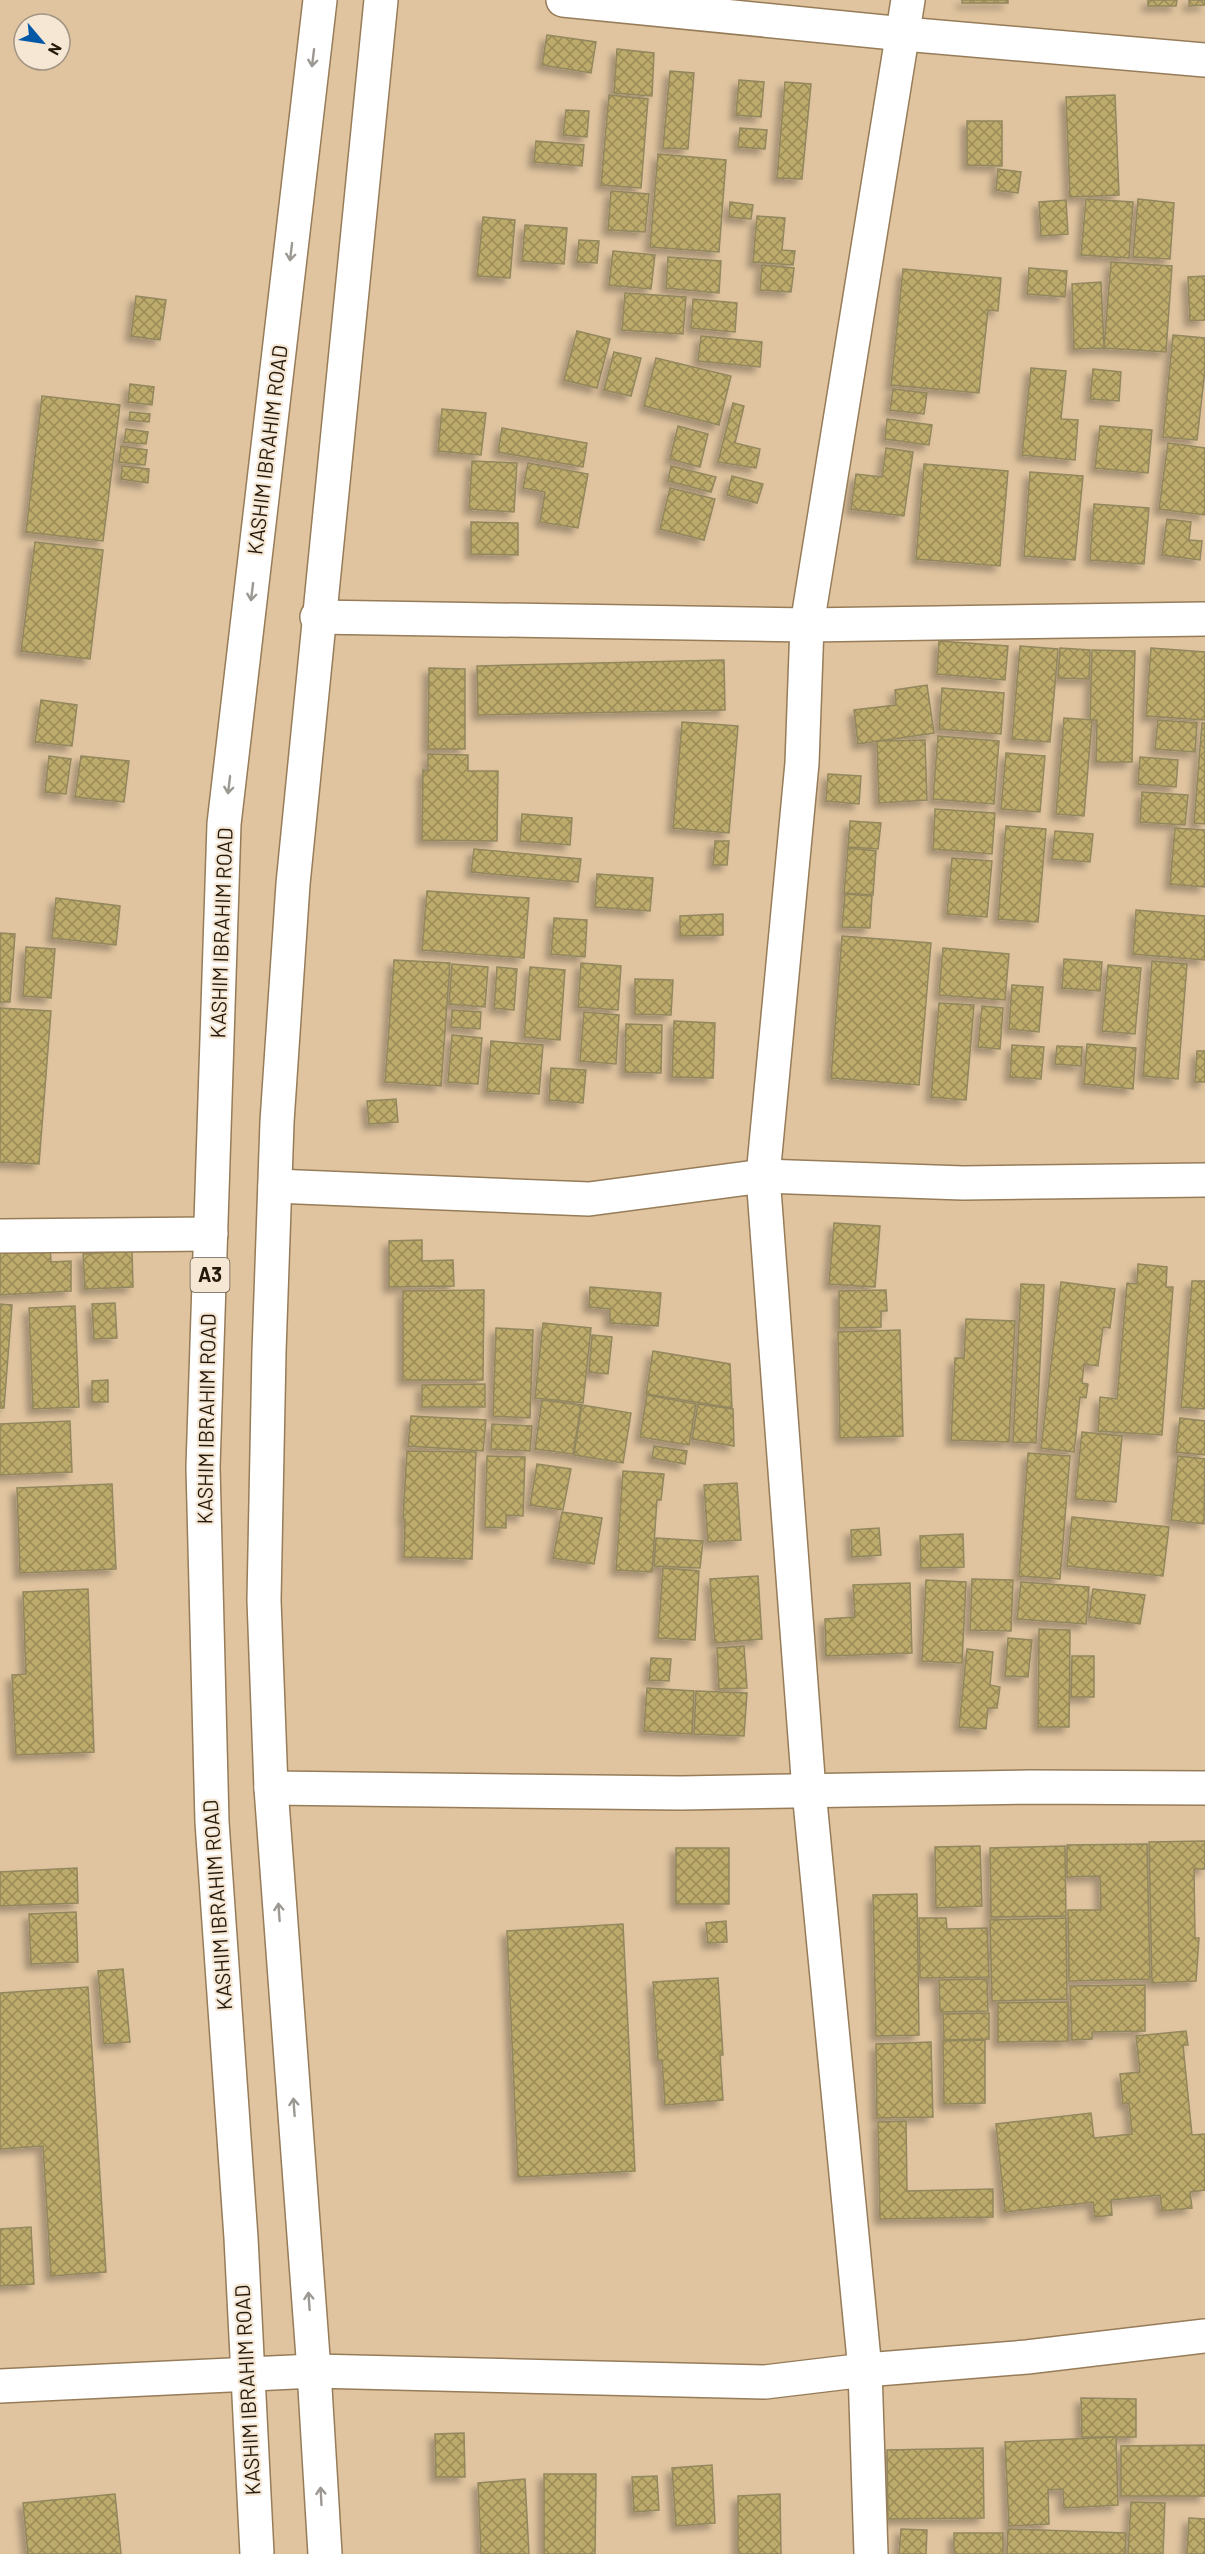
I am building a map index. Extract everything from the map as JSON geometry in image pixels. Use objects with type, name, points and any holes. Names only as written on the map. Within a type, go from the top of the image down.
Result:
[{"type":"main road","name":"KASHIM IBRAHIM ROAD","points":[[257,2554],[241,2238],[212,1822],[203,1467],[225,824],[320,0]]},
{"type":"main road","points":[[325,2554],[314,2371],[271,1788],[264,1600],[277,1122],[292,896],[317,617],[381,0]]},
{"type":"main road","points":[[563,0],[904,34],[1205,60]]},
{"type":"main road","points":[[871,2554],[865,2370],[809,1791],[763,1176],[802,763],[807,625],[908,0]]},
{"type":"main road","points":[[317,617],[807,625],[1205,619]]},
{"type":"main road","points":[[275,1186],[589,1199],[763,1176],[963,1183],[1205,1180]]},
{"type":"main road","points":[[0,1236],[211,1234]]},
{"type":"main road","points":[[271,1788],[681,1792],[1205,1788]]},
{"type":"main road","points":[[0,2386],[314,2371],[765,2382],[865,2370],[1027,2357],[1205,2336]]},
{"type":"building","points":[[962,0],[1008,0],[1008,3],[962,3]]},
{"type":"building","points":[[1148,0],[1177,0],[1176,6],[1148,6]]},
{"type":"building","points":[[1189,0],[1205,0],[1205,5],[1189,6]]},
{"type":"building","points":[[547,35],[596,42],[591,73],[542,65]]},
{"type":"building","points":[[617,49],[654,53],[652,96],[614,93]]},
{"type":"building","points":[[670,71],[694,73],[688,149],[663,148]]},
{"type":"building","points":[[739,80],[764,82],[761,117],[736,115]]},
{"type":"building","points":[[785,82],[811,84],[802,179],[777,178]]},
{"type":"building","points":[[609,95],[648,99],[641,188],[601,185]]},
{"type":"building","points":[[1115,95],[1119,195],[1070,197],[1066,97]]},
{"type":"building","points":[[566,110],[589,111],[587,137],[563,135]]},
{"type":"building","points":[[967,121],[1002,121],[1002,166],[967,165]]},
{"type":"building","points":[[740,128],[767,130],[765,149],[738,147]]},
{"type":"building","points":[[536,141],[584,145],[582,166],[534,162]]},
{"type":"building","points":[[658,154],[726,160],[719,252],[650,247]]},
{"type":"building","points":[[998,169],[1021,172],[1018,193],[996,190]]},
{"type":"building","points":[[611,191],[649,194],[645,232],[608,230]]},
{"type":"building","points":[[1086,199],[1133,202],[1129,258],[1081,255]]},
{"type":"building","points":[[1138,199],[1174,203],[1170,259],[1133,257]]},
{"type":"building","points":[[1066,200],[1068,234],[1041,236],[1039,202]]},
{"type":"building","points":[[730,202],[753,205],[751,219],[729,217]]},
{"type":"building","points":[[757,216],[785,218],[782,250],[795,251],[793,265],[753,262]]},
{"type":"building","points":[[483,217],[515,220],[510,278],[477,276]]},
{"type":"building","points":[[525,225],[567,228],[564,264],[522,261]]},
{"type":"building","points":[[579,240],[599,241],[597,263],[577,262]]},
{"type":"building","points":[[613,251],[655,255],[651,289],[609,285]]},
{"type":"building","points":[[668,257],[721,261],[719,293],[666,288]]},
{"type":"building","points":[[1111,262],[1172,266],[1166,352],[1104,348]]},
{"type":"building","points":[[762,265],[794,268],[791,292],[760,290]]},
{"type":"building","points":[[1029,268],[1067,271],[1065,297],[1027,294]]},
{"type":"building","points":[[903,269],[1001,278],[998,311],[988,310],[979,393],[891,385]]},
{"type":"building","points":[[1205,276],[1205,320],[1190,321],[1188,277]]},
{"type":"building","points":[[1101,282],[1104,348],[1074,349],[1072,284]]},
{"type":"building","points":[[625,293],[686,297],[683,334],[622,330]]},
{"type":"building","points":[[136,296],[166,300],[160,340],[131,336]]},
{"type":"building","points":[[693,299],[737,303],[735,332],[691,328]]},
{"type":"building","points":[[577,331],[610,339],[597,388],[564,380]]},
{"type":"building","points":[[1173,335],[1205,338],[1205,370],[1197,440],[1163,437]]},
{"type":"building","points":[[701,336],[762,342],[760,367],[698,361]]},
{"type":"building","points":[[614,352],[641,358],[631,396],[604,390]]},
{"type":"building","points":[[656,358],[731,376],[719,425],[644,406]]},
{"type":"building","points":[[1031,368],[1066,371],[1061,419],[1078,420],[1075,460],[1022,455]]},
{"type":"building","points":[[1093,369],[1121,372],[1119,401],[1090,399]]},
{"type":"building","points":[[130,384],[154,387],[152,405],[128,402]]},
{"type":"building","points":[[893,389],[927,393],[924,414],[890,410]]},
{"type":"building","points":[[42,396],[120,405],[103,541],[26,532]]},
{"type":"building","points":[[733,403],[744,406],[735,443],[760,449],[756,468],[718,462]]},
{"type":"building","points":[[442,409],[486,413],[481,455],[438,451]]},
{"type":"building","points":[[130,412],[150,414],[149,422],[129,420]]},
{"type":"building","points":[[887,419],[932,425],[929,445],[885,439]]},
{"type":"building","points":[[678,426],[708,434],[700,467],[670,459]]},
{"type":"building","points":[[1100,426],[1152,430],[1148,473],[1095,468]]},
{"type":"building","points":[[502,428],[587,443],[583,467],[498,452]]},
{"type":"building","points":[[126,429],[148,432],[146,444],[124,442]]},
{"type":"building","points":[[1168,443],[1205,448],[1205,515],[1159,509]]},
{"type":"building","points":[[121,446],[147,450],[145,465],[119,462]]},
{"type":"building","points":[[886,448],[913,452],[904,516],[851,509],[856,474],[882,477]]},
{"type":"building","points":[[472,461],[517,463],[514,512],[469,509]]},
{"type":"building","points":[[528,463],[588,474],[578,528],[540,522],[545,492],[523,488]]},
{"type":"building","points":[[924,464],[1008,471],[1000,566],[916,559]]},
{"type":"building","points":[[122,466],[149,469],[148,483],[121,479]]},
{"type":"building","points":[[671,466],[716,477],[711,492],[668,481]]},
{"type":"building","points":[[1030,472],[1083,476],[1075,560],[1024,556]]},
{"type":"building","points":[[732,476],[763,484],[757,503],[727,495]]},
{"type":"building","points":[[670,488],[715,499],[704,540],[660,529]]},
{"type":"building","points":[[1094,504],[1149,508],[1144,564],[1090,560]]},
{"type":"building","points":[[1167,519],[1191,522],[1189,540],[1202,541],[1200,560],[1162,555]]},
{"type":"building","points":[[471,522],[518,523],[518,555],[471,554]]},
{"type":"building","points":[[35,542],[103,550],[90,659],[21,651]]},
{"type":"building","points":[[939,641],[1008,646],[1005,680],[937,674]]},
{"type":"building","points":[[1020,646],[1058,649],[1050,742],[1012,739]]},
{"type":"building","points":[[1060,648],[1090,650],[1089,679],[1058,678]]},
{"type":"building","points":[[1151,648],[1205,652],[1205,720],[1146,716]]},
{"type":"building","points":[[1092,650],[1135,651],[1132,762],[1096,762],[1097,720],[1090,720]]},
{"type":"building","points":[[724,660],[725,710],[478,715],[477,666]]},
{"type":"building","points":[[429,668],[465,669],[465,749],[428,749]]},
{"type":"building","points":[[927,685],[934,733],[858,744],[854,710],[896,705],[895,690]]},
{"type":"building","points":[[942,688],[1004,693],[1001,734],[939,729]]},
{"type":"building","points":[[41,700],[77,705],[72,746],[35,742]]},
{"type":"building","points":[[1064,718],[1092,720],[1084,816],[1056,814]]},
{"type":"building","points":[[1158,720],[1197,723],[1195,752],[1155,749]]},
{"type":"building","points":[[682,722],[738,726],[729,833],[673,828]]},
{"type":"building","points":[[1202,723],[1205,723],[1205,824],[1194,823]]},
{"type":"building","points":[[938,736],[999,741],[994,804],[933,799]]},
{"type":"building","points":[[925,740],[927,800],[879,803],[877,741]]},
{"type":"building","points":[[1006,753],[1045,756],[1040,812],[1001,809]]},
{"type":"building","points":[[428,754],[468,755],[468,771],[498,771],[497,841],[422,840],[423,770],[428,771]]},
{"type":"building","points":[[49,756],[71,759],[66,794],[45,792]]},
{"type":"building","points":[[81,756],[129,761],[124,802],[75,797]]},
{"type":"building","points":[[1140,757],[1178,760],[1176,787],[1138,784]]},
{"type":"building","points":[[828,774],[861,776],[859,804],[826,801]]},
{"type":"building","points":[[1142,792],[1188,795],[1185,825],[1140,822]]},
{"type":"building","points":[[935,809],[995,813],[992,854],[933,849]]},
{"type":"building","points":[[522,814],[572,818],[570,845],[520,841]]},
{"type":"building","points":[[850,821],[881,823],[878,849],[848,847]]},
{"type":"building","points":[[1006,826],[1046,829],[1038,922],[998,919]]},
{"type":"building","points":[[1175,828],[1205,830],[1205,887],[1170,884]]},
{"type":"building","points":[[1055,831],[1093,834],[1090,862],[1052,859]]},
{"type":"building","points":[[715,841],[729,841],[727,865],[713,865]]},
{"type":"building","points":[[848,848],[876,851],[873,895],[844,893]]},
{"type":"building","points":[[474,849],[581,859],[578,882],[471,872]]},
{"type":"building","points":[[952,858],[992,861],[987,917],[947,914]]},
{"type":"building","points":[[597,874],[653,878],[650,911],[595,907]]},
{"type":"building","points":[[427,891],[529,898],[524,958],[422,950]]},
{"type":"building","points":[[845,894],[872,896],[870,928],[842,927]]},
{"type":"building","points":[[56,898],[120,906],[116,945],[52,938]]},
{"type":"building","points":[[1136,910],[1205,916],[1205,960],[1133,954]]},
{"type":"building","points":[[723,914],[723,935],[680,936],[680,916]]},
{"type":"building","points":[[554,918],[587,920],[585,957],[551,954]]},
{"type":"building","points":[[0,933],[15,934],[10,1002],[0,1002]]},
{"type":"building","points":[[842,936],[931,943],[919,1085],[831,1078]]},
{"type":"building","points":[[26,947],[55,949],[51,998],[23,996]]},
{"type":"building","points":[[943,948],[1009,954],[1005,1000],[939,995]]},
{"type":"building","points":[[1064,959],[1102,962],[1100,991],[1062,988]]},
{"type":"building","points":[[394,960],[450,963],[441,1086],[385,1082]]},
{"type":"building","points":[[1152,961],[1187,964],[1178,1079],[1143,1076]]},
{"type":"building","points":[[581,963],[621,966],[618,1010],[578,1007]]},
{"type":"building","points":[[452,964],[488,967],[485,1007],[449,1004]]},
{"type":"building","points":[[1108,965],[1141,968],[1135,1034],[1102,1031]]},
{"type":"building","points":[[497,967],[517,969],[514,1010],[494,1008]]},
{"type":"building","points":[[530,967],[565,970],[560,1040],[524,1037]]},
{"type":"building","points":[[635,979],[673,980],[671,1015],[635,1014]]},
{"type":"building","points":[[1012,985],[1043,987],[1039,1032],[1009,1029]]},
{"type":"building","points":[[939,1003],[974,1005],[966,1100],[931,1097]]},
{"type":"building","points":[[982,1006],[1003,1008],[1000,1049],[978,1047]]},
{"type":"building","points":[[0,1008],[51,1011],[39,1164],[0,1162]]},
{"type":"building","points":[[452,1010],[481,1012],[480,1029],[451,1027]]},
{"type":"building","points":[[584,1012],[619,1015],[616,1064],[580,1061]]},
{"type":"building","points":[[674,1021],[715,1023],[713,1078],[672,1077]]},
{"type":"building","points":[[626,1024],[662,1025],[661,1073],[625,1072]]},
{"type":"building","points":[[452,1035],[482,1038],[478,1084],[448,1082]]},
{"type":"building","points":[[491,1041],[543,1045],[539,1094],[487,1091]]},
{"type":"building","points":[[1087,1044],[1136,1048],[1133,1089],[1084,1084]]},
{"type":"building","points":[[1012,1045],[1044,1047],[1041,1079],[1010,1077]]},
{"type":"building","points":[[1057,1046],[1082,1047],[1081,1066],[1055,1064]]},
{"type":"building","points":[[1197,1051],[1205,1051],[1205,1082],[1195,1082]]},
{"type":"building","points":[[551,1068],[586,1070],[583,1103],[549,1100]]},
{"type":"building","points":[[396,1099],[398,1122],[369,1124],[367,1101]]},
{"type":"building","points":[[834,1223],[880,1226],[875,1287],[829,1284]]},
{"type":"building","points":[[422,1240],[422,1261],[453,1260],[454,1286],[389,1287],[389,1241]]},
{"type":"building","points":[[50,1245],[51,1262],[71,1261],[71,1291],[0,1295],[0,1247]]},
{"type":"building","points":[[132,1251],[133,1287],[85,1289],[83,1254]]},
{"type":"building","points":[[1138,1264],[1167,1267],[1166,1287],[1173,1287],[1162,1435],[1098,1431],[1100,1397],[1117,1399],[1127,1283],[1137,1284]]},
{"type":"building","points":[[1192,1281],[1205,1281],[1205,1409],[1181,1407]]},
{"type":"building","points":[[1061,1282],[1115,1289],[1110,1328],[1103,1327],[1098,1366],[1084,1364],[1082,1383],[1088,1384],[1086,1398],[1080,1397],[1074,1452],[1041,1448]]},
{"type":"building","points":[[1021,1284],[1044,1285],[1036,1443],[1013,1442]]},
{"type":"building","points":[[590,1287],[661,1293],[658,1326],[610,1323],[610,1309],[589,1307]]},
{"type":"building","points":[[484,1290],[483,1380],[403,1380],[403,1291]]},
{"type":"building","points":[[886,1290],[887,1311],[881,1311],[881,1327],[839,1328],[839,1291]]},
{"type":"building","points":[[115,1303],[117,1338],[94,1339],[92,1304]]},
{"type":"building","points":[[0,1304],[12,1305],[4,1408],[0,1408]]},
{"type":"building","points":[[75,1306],[79,1407],[33,1409],[29,1308]]},
{"type":"building","points":[[966,1319],[1015,1321],[1009,1442],[951,1440],[955,1358],[964,1358]]},
{"type":"building","points":[[543,1323],[591,1328],[583,1403],[535,1398]]},
{"type":"building","points":[[496,1328],[533,1330],[530,1418],[493,1416]]},
{"type":"building","points":[[900,1330],[903,1436],[840,1438],[838,1332]]},
{"type":"building","points":[[592,1335],[612,1337],[608,1374],[589,1372]]},
{"type":"building","points":[[653,1351],[730,1364],[732,1408],[646,1394]]},
{"type":"building","points":[[108,1380],[108,1402],[92,1402],[92,1381]]},
{"type":"building","points":[[485,1384],[485,1407],[422,1407],[422,1385]]},
{"type":"building","points":[[647,1395],[696,1404],[689,1445],[640,1437]]},
{"type":"building","points":[[542,1400],[581,1405],[573,1454],[535,1449]]},
{"type":"building","points":[[698,1404],[733,1409],[734,1446],[692,1439]]},
{"type":"building","points":[[582,1405],[631,1413],[623,1463],[574,1455]]},
{"type":"building","points":[[411,1416],[486,1420],[483,1451],[408,1446]]},
{"type":"building","points":[[1180,1418],[1205,1421],[1205,1455],[1176,1452]]},
{"type":"building","points":[[70,1421],[72,1472],[0,1475],[0,1424]]},
{"type":"building","points":[[492,1424],[532,1426],[530,1451],[491,1449]]},
{"type":"building","points":[[1082,1432],[1122,1436],[1116,1502],[1075,1499]]},
{"type":"building","points":[[654,1446],[687,1451],[685,1464],[652,1458]]},
{"type":"building","points":[[407,1451],[476,1452],[472,1559],[404,1557],[405,1519],[403,1519]]},
{"type":"building","points":[[1028,1453],[1070,1456],[1060,1579],[1019,1576]]},
{"type":"building","points":[[487,1456],[525,1457],[523,1516],[506,1515],[506,1528],[485,1527]]},
{"type":"building","points":[[1178,1456],[1205,1459],[1204,1524],[1171,1520]]},
{"type":"building","points":[[537,1464],[571,1469],[563,1510],[530,1505]]},
{"type":"building","points":[[623,1471],[664,1474],[661,1500],[657,1500],[652,1572],[616,1570]]},
{"type":"building","points":[[737,1483],[741,1540],[708,1542],[704,1485]]},
{"type":"building","points":[[112,1484],[116,1569],[20,1573],[17,1488]]},
{"type":"building","points":[[562,1512],[602,1518],[594,1564],[553,1558]]},
{"type":"building","points":[[1072,1517],[1169,1527],[1163,1576],[1067,1566]]},
{"type":"building","points":[[879,1528],[881,1555],[852,1557],[851,1530]]},
{"type":"building","points":[[963,1534],[964,1567],[921,1568],[920,1536]]},
{"type":"building","points":[[656,1538],[703,1541],[700,1568],[654,1566]]},
{"type":"building","points":[[663,1568],[699,1571],[695,1640],[658,1638]]},
{"type":"building","points":[[758,1576],[762,1639],[715,1643],[710,1579]]},
{"type":"building","points":[[972,1579],[1013,1580],[1011,1631],[970,1630]]},
{"type":"building","points":[[926,1580],[966,1582],[962,1663],[922,1661]]},
{"type":"building","points":[[1021,1582],[1089,1587],[1086,1624],[1017,1619]]},
{"type":"building","points":[[910,1583],[912,1653],[826,1656],[825,1619],[855,1617],[853,1585]]},
{"type":"building","points":[[88,1589],[94,1752],[16,1755],[12,1675],[26,1674],[23,1592]]},
{"type":"building","points":[[1093,1589],[1145,1595],[1140,1624],[1089,1617]]},
{"type":"building","points":[[1039,1629],[1070,1630],[1069,1727],[1038,1727]]},
{"type":"building","points":[[1008,1638],[1032,1640],[1028,1677],[1005,1676]]},
{"type":"building","points":[[744,1646],[747,1688],[719,1689],[717,1648]]},
{"type":"building","points":[[967,1649],[993,1652],[990,1685],[1000,1687],[997,1708],[988,1708],[986,1729],[959,1727]]},
{"type":"building","points":[[1072,1656],[1094,1656],[1094,1697],[1071,1697]]},
{"type":"building","points":[[651,1658],[671,1659],[669,1681],[649,1680]]},
{"type":"building","points":[[647,1688],[694,1691],[692,1734],[644,1731]]},
{"type":"building","points":[[696,1691],[747,1693],[744,1736],[694,1734]]},
{"type":"building","points":[[1205,1841],[1205,1869],[1194,1869],[1195,1938],[1199,1938],[1196,1981],[1152,1983],[1149,1842]]},
{"type":"building","points":[[1147,1844],[1150,1979],[1069,1981],[1068,1910],[1101,1910],[1100,1876],[1067,1877],[1067,1845]]},
{"type":"building","points":[[980,1846],[982,1906],[936,1908],[935,1847]]},
{"type":"building","points":[[1065,1846],[1066,1916],[991,1917],[990,1848]]},
{"type":"building","points":[[676,1848],[729,1848],[729,1904],[676,1904]]},
{"type":"building","points":[[77,1868],[78,1903],[0,1906],[0,1872]]},
{"type":"building","points":[[917,1894],[919,2035],[876,2036],[873,1895]]},
{"type":"building","points":[[76,1912],[78,1962],[31,1964],[29,1914]]},
{"type":"building","points":[[919,1918],[946,1918],[947,1929],[987,1928],[989,1977],[920,1978]]},
{"type":"building","points":[[1066,1918],[1067,1999],[992,2001],[990,1920]]},
{"type":"building","points":[[726,1921],[727,1942],[708,1943],[706,1923]]},
{"type":"building","points":[[623,1924],[635,2171],[518,2177],[507,1931]]},
{"type":"building","points":[[123,1969],[130,2042],[104,2044],[98,1971]]},
{"type":"building","points":[[718,1978],[723,2055],[720,2055],[723,2100],[665,2105],[662,2060],[658,2060],[653,1982]]},
{"type":"building","points":[[987,1979],[988,2011],[940,2012],[939,1980]]},
{"type":"building","points":[[1145,1985],[1145,2031],[1092,2032],[1092,2039],[1072,2040],[1070,1986]]},
{"type":"building","points":[[88,1987],[106,2272],[51,2276],[43,2146],[0,2149],[0,1993]]},
{"type":"building","points":[[1068,2002],[1068,2041],[998,2042],[998,2003]]},
{"type":"building","points":[[989,2013],[989,2039],[944,2040],[943,2014]]},
{"type":"building","points":[[1186,2031],[1188,2045],[1183,2045],[1192,2135],[1205,2134],[1205,2190],[1190,2192],[1192,2208],[1162,2211],[1160,2195],[1111,2200],[1112,2215],[1095,2217],[1093,2202],[1005,2212],[996,2124],[1091,2113],[1094,2138],[1132,2134],[1129,2103],[1123,2104],[1120,2074],[1140,2072],[1136,2036]]},
{"type":"building","points":[[985,2040],[985,2103],[944,2104],[943,2041]]},
{"type":"building","points":[[931,2042],[933,2117],[877,2118],[876,2044]]},
{"type":"building","points":[[906,2121],[907,2191],[993,2189],[993,2217],[880,2219],[878,2122]]},
{"type":"building","points":[[31,2227],[34,2284],[0,2286],[0,2229]]},
{"type":"building","points":[[1081,2398],[1136,2399],[1136,2437],[1082,2437]]},
{"type":"building","points":[[464,2433],[465,2477],[436,2477],[435,2434]]},
{"type":"building","points":[[1116,2437],[1118,2505],[1064,2508],[1063,2489],[1048,2490],[1049,2524],[1009,2526],[1005,2442]]},
{"type":"building","points":[[1205,2445],[1205,2496],[1121,2496],[1121,2446]]},
{"type":"building","points":[[983,2448],[984,2518],[888,2519],[887,2450]]},
{"type":"building","points":[[712,2465],[715,2523],[676,2526],[672,2468]]},
{"type":"building","points":[[544,2474],[596,2474],[595,2554],[544,2554]]},
{"type":"building","points":[[657,2476],[659,2510],[634,2512],[632,2477]]},
{"type":"building","points":[[525,2479],[529,2554],[481,2554],[478,2483]]},
{"type":"building","points":[[115,2494],[121,2554],[28,2554],[23,2503]]},
{"type":"building","points":[[780,2494],[781,2554],[738,2554],[738,2496]]},
{"type":"building","points":[[1131,2502],[1165,2503],[1163,2554],[1128,2554]]},
{"type":"building","points":[[1189,2518],[1205,2519],[1205,2554],[1187,2554]]},
{"type":"building","points":[[901,2529],[927,2530],[926,2554],[899,2554]]},
{"type":"building","points":[[1008,2529],[1126,2533],[1125,2554],[1007,2554]]},
{"type":"building","points":[[954,2533],[1003,2533],[1003,2554],[954,2554]]}]
